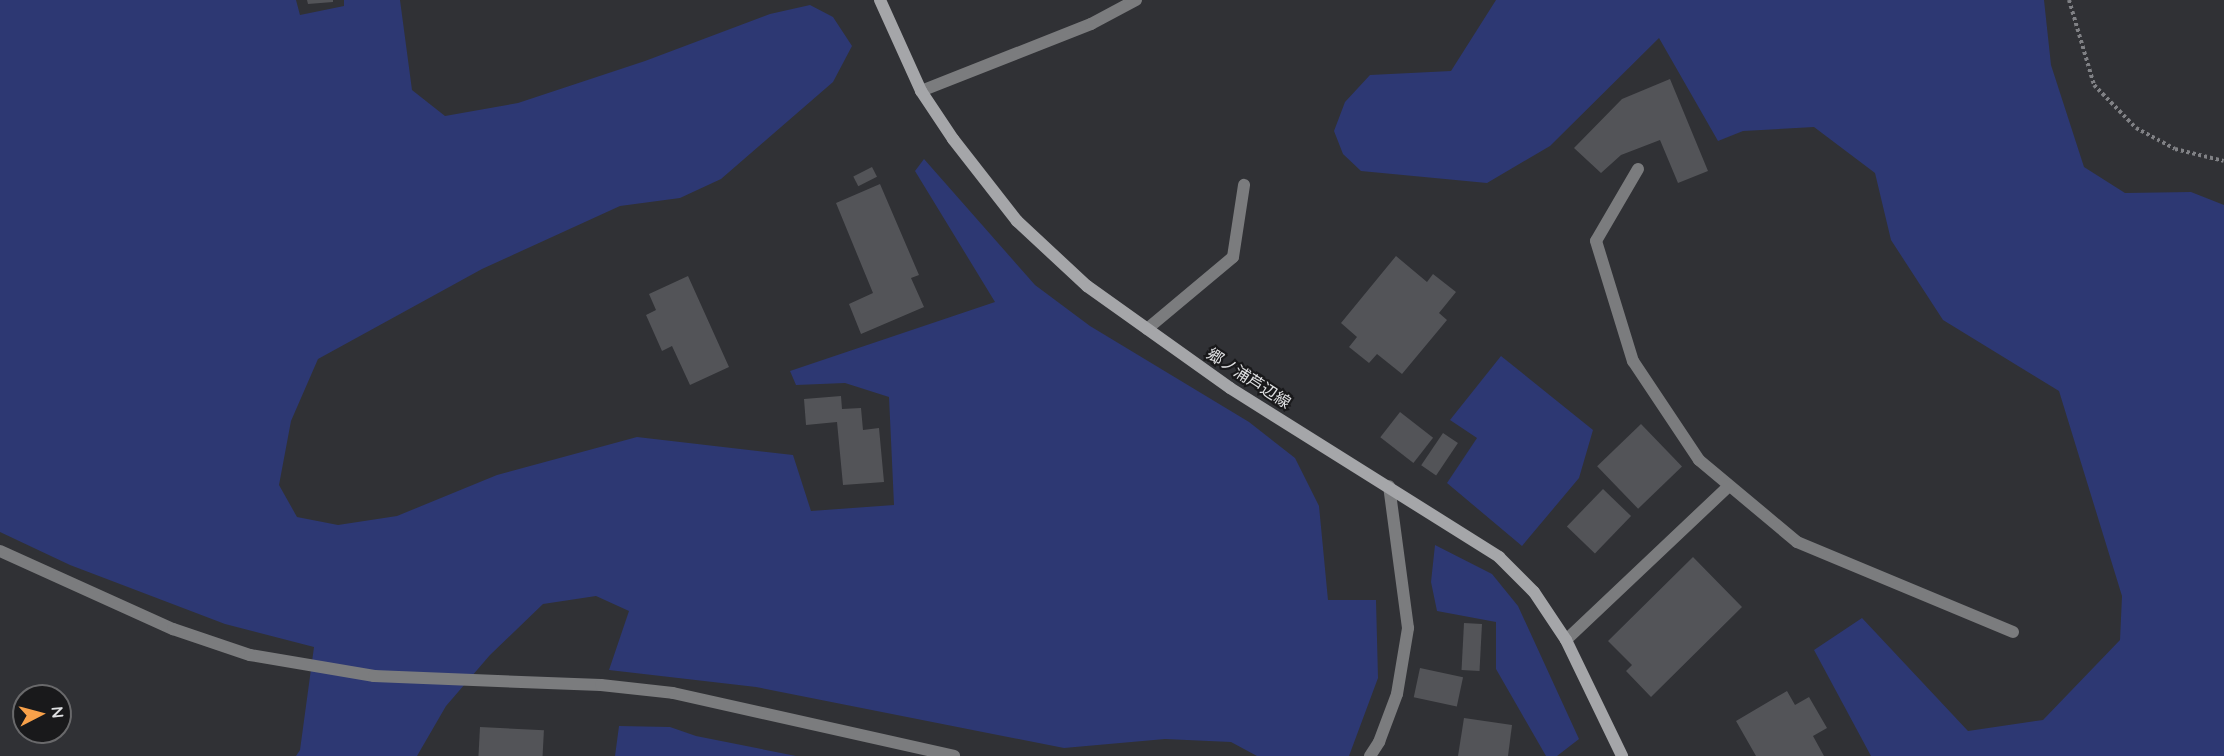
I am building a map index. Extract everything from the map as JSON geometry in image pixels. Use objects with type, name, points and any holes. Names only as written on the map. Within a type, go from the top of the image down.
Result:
[{"type":"main road","name":"郷ノ浦芦辺線","points":[[880,0],[921,91],[953,140],[1017,221],[1087,286],[1230,388],[1389,486],[1498,557],[1534,592],[1566,640],[1622,756]]},
{"type":"street","points":[[921,91],[1091,24],[1136,0]]},
{"type":"street","points":[[1638,169],[1596,241],[1634,361],[1699,460],[1797,542],[2013,632]]},
{"type":"street","points":[[1147,329],[1233,257],[1244,184]]},
{"type":"street","points":[[1370,756],[1379,742],[1397,694],[1408,628],[1389,486]]},
{"type":"street","points":[[1566,640],[1729,486]]},
{"type":"street","points":[[0,551],[173,629],[250,655],[374,676],[602,685],[673,693],[954,756]]},
{"type":"path","points":[[2069,0],[2094,85],[2136,128],[2175,149],[2224,161]]},
{"type":"shaded area","points":[[0,0],[296,0],[300,15],[344,6],[344,0],[400,0],[412,90],[445,116],[518,103],[645,61],[770,14],[810,5],[833,17],[852,46],[833,82],[721,179],[680,198],[620,206],[482,269],[318,359],[291,421],[279,485],[297,517],[338,525],[397,516],[497,475],[637,437],[793,455],[811,511],[894,505],[889,397],[845,383],[796,385],[790,371],[995,302],[915,171],[924,159],[1035,285],[1090,326],[1249,422],[1295,458],[1319,506],[1328,600],[1376,600],[1378,678],[1349,756],[1257,756],[1231,742],[1165,739],[1064,748],[756,687],[609,670],[629,611],[596,596],[543,604],[490,655],[446,706],[417,756],[296,756],[300,750],[314,647],[225,624],[70,565],[0,532]]},
{"type":"shaded area","points":[[1496,0],[2044,0],[2051,65],[2084,167],[2125,193],[2191,192],[2224,205],[2224,756],[1871,756],[1814,650],[1862,618],[1968,731],[2043,720],[2120,640],[2122,596],[2059,391],[1943,320],[1891,240],[1875,173],[1814,127],[1743,131],[1718,141],[1659,38],[1550,146],[1487,183],[1361,171],[1343,154],[1334,131],[1345,102],[1370,75],[1451,71]]},
{"type":"shaded area","points":[[1501,356],[1593,430],[1579,478],[1522,546],[1447,483],[1477,438],[1450,420]]},
{"type":"shaded area","points":[[1435,545],[1492,574],[1518,606],[1579,739],[1557,756],[1546,756],[1496,669],[1496,622],[1437,611],[1431,582]]},
{"type":"shaded area","points":[[619,726],[670,727],[696,736],[796,756],[615,756]]},
{"type":"building","points":[[307,0],[333,0],[333,2],[308,4]]},
{"type":"building","points":[[1670,79],[1708,171],[1678,183],[1660,140],[1621,155],[1601,173],[1574,148],[1622,99]]},
{"type":"building","points":[[872,167],[877,177],[858,186],[853,177]]},
{"type":"building","points":[[880,184],[919,275],[911,278],[924,307],[861,334],[849,304],[873,293],[836,203]]},
{"type":"building","points":[[1396,256],[1427,282],[1433,274],[1456,292],[1439,313],[1447,320],[1402,374],[1377,354],[1369,363],[1349,347],[1357,337],[1341,323]]},
{"type":"building","points":[[688,276],[729,367],[690,385],[672,346],[662,351],[646,315],[656,310],[649,294]]},
{"type":"building","points":[[841,396],[842,409],[861,408],[863,430],[879,428],[884,482],[843,485],[837,422],[806,425],[804,399]]},
{"type":"building","points":[[1400,412],[1433,438],[1413,463],[1380,437]]},
{"type":"building","points":[[1641,424],[1682,466],[1638,509],[1597,466]]},
{"type":"building","points":[[1443,433],[1458,443],[1436,475],[1421,465]]},
{"type":"building","points":[[1603,489],[1631,516],[1595,553],[1567,526]]},
{"type":"building","points":[[1693,557],[1742,607],[1651,697],[1626,671],[1632,665],[1608,641]]},
{"type":"building","points":[[1464,623],[1482,624],[1480,671],[1462,670]]},
{"type":"building","points":[[1420,668],[1463,677],[1457,706],[1414,697]]},
{"type":"building","points":[[1787,691],[1795,705],[1809,697],[1827,728],[1813,736],[1824,756],[1756,756],[1736,721]]},
{"type":"building","points":[[1464,718],[1512,725],[1508,756],[1458,756]]},
{"type":"building","points":[[480,727],[544,730],[543,756],[478,756]]}]
